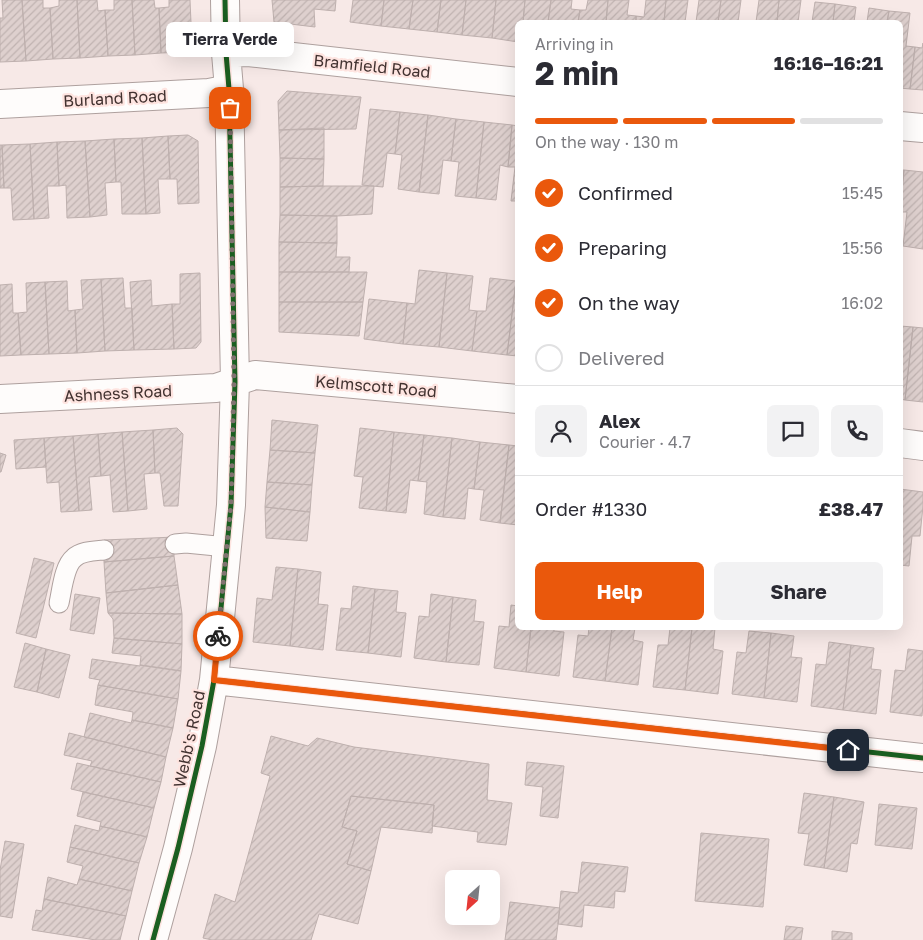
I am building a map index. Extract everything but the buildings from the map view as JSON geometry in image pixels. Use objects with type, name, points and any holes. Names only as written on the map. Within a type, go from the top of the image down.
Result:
[{"type":"street","name":"Webb's Road","points":[[153,940],[178,848],[202,746],[214,680],[231,504],[234,382],[229,89],[225,0]]},
{"type":"street","name":"Bramfield Road","points":[[226,53],[248,52],[515,82]]},
{"type":"street","name":"Burland Road","points":[[0,104],[209,93],[229,89]]},
{"type":"street","points":[[903,126],[923,128]]},
{"type":"street","name":"Kelmscott Road","points":[[234,382],[255,375],[515,399]]},
{"type":"street","name":"Ashness Road","points":[[0,398],[216,388],[234,382]]},
{"type":"street","points":[[903,443],[923,446]]},
{"type":"street","points":[[214,680],[923,758]]},
{"type":"lane","points":[[175,544],[186,543],[227,547]]},
{"type":"lane","points":[[59,602],[67,566],[74,557],[87,552],[104,550]]},
{"type":"cycle path","points":[[153,940],[178,848],[202,746],[214,680],[231,505],[235,382],[229,89],[225,0]]},
{"type":"cycle path","points":[[214,680],[923,758]]},
{"type":"way so far","points":[[218,636],[231,504],[234,382],[230,108]]},
{"type":"place","name":"Tierra Verde","points":[[230,108]]},
{"type":"route","points":[[218,636],[214,680],[848,750]]}]
